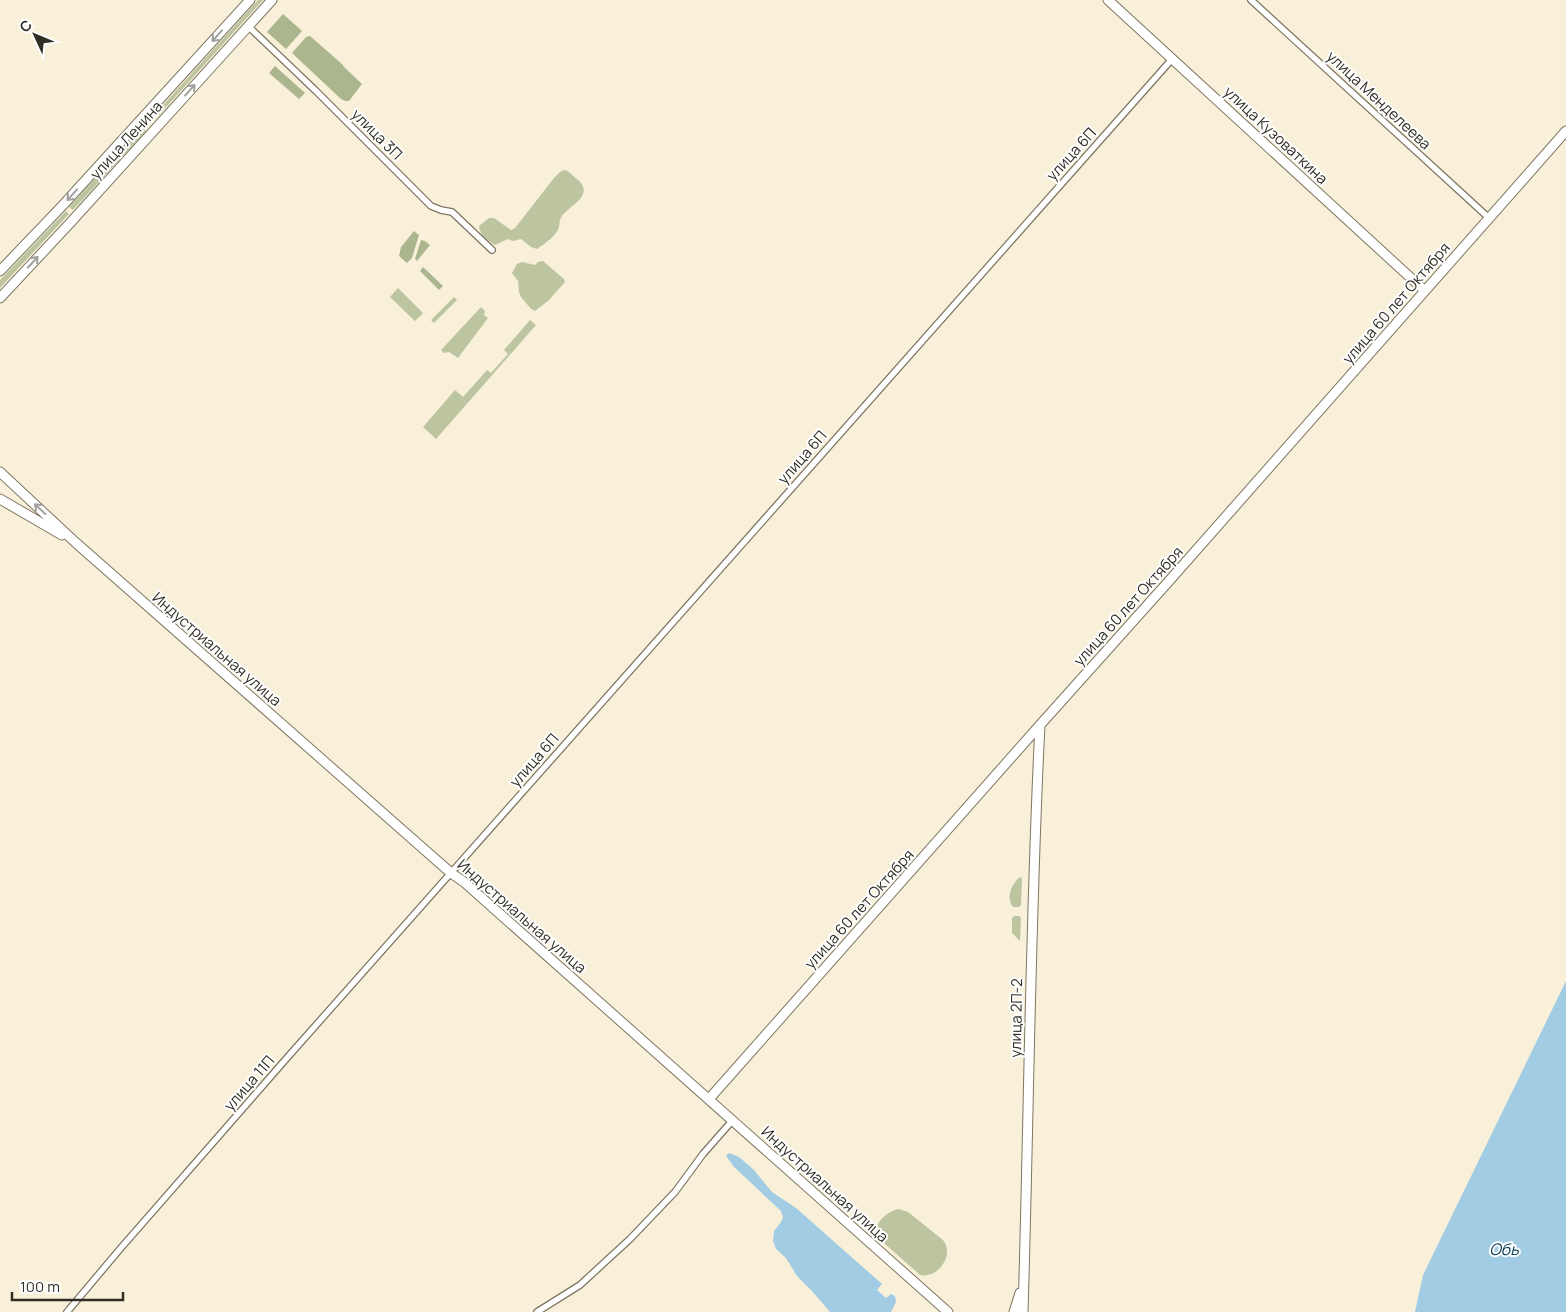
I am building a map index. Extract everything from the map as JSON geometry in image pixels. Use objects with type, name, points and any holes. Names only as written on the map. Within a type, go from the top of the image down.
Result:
[{"type":"main road","name":"улица Ленина","points":[[0,271],[58,211],[250,0]]},
{"type":"main road","name":"улица Ленина","points":[[0,298],[272,0]]},
{"type":"main road","name":"улица Кузоваткина","points":[[1108,0],[1425,291]]},
{"type":"main road","points":[[144,117],[156,128]]},
{"type":"main road","name":"улица 60 лет Октября","points":[[709,1099],[1176,574],[1566,130]]},
{"type":"main road","name":"Индустриальная улица","points":[[0,472],[75,542],[451,873],[464,882],[949,1312]]},
{"type":"main road","name":"Индустриальная улица","points":[[0,499],[75,542]]},
{"type":"main road","name":"улица 2П-2","points":[[1023,1312],[1033,866],[1040,725]]},
{"type":"main road","points":[[1014,1312],[1024,1281]]},
{"type":"street","name":"улица Менделеева","points":[[1251,0],[1489,218]]},
{"type":"street","name":"улица 3П","points":[[248,26],[431,206],[452,212],[492,250]]},
{"type":"street","name":"улица 6П","points":[[451,873],[1173,58]]},
{"type":"street","name":"улица 11П","points":[[67,1312],[286,1059],[451,873]]},
{"type":"street","points":[[537,1312],[580,1285],[630,1239],[659,1210],[732,1121]]},
{"type":"green space","points":[[258,0],[263,0],[158,116],[155,114]]},
{"type":"green space","points":[[283,14],[302,31],[286,49],[267,32]]},
{"type":"green space","points":[[310,36],[362,84],[349,101],[341,99],[292,53],[306,37]]},
{"type":"green space","points":[[275,66],[305,93],[299,99],[269,73]]},
{"type":"green space","points":[[142,127],[146,131],[73,210],[69,207]]},
{"type":"green space","points":[[564,170],[569,172],[582,185],[583,195],[562,216],[558,231],[547,242],[537,249],[521,239],[513,241],[508,239],[495,245],[482,234],[479,226],[489,218],[494,218],[511,230],[515,228],[554,178]]},
{"type":"green space","points":[[66,211],[69,214],[0,288],[0,280]]},
{"type":"green space","points":[[414,231],[419,235],[412,258],[407,263],[399,256],[401,247]]},
{"type":"green space","points":[[421,240],[430,245],[417,261],[415,259]]},
{"type":"green space","points":[[543,261],[565,282],[549,300],[535,311],[521,297],[518,281],[512,273],[517,264],[522,262],[535,265]]},
{"type":"green space","points":[[423,267],[443,286],[439,290],[420,271]]},
{"type":"green space","points":[[398,288],[423,313],[415,321],[390,297]]},
{"type":"green space","points":[[454,297],[457,300],[434,323],[431,320]]},
{"type":"green space","points":[[481,307],[485,311],[484,315],[488,318],[458,358],[449,352],[444,353],[441,350]]},
{"type":"green space","points":[[530,320],[536,325],[436,439],[423,427],[455,390],[463,397],[487,370],[491,373],[508,354],[504,350]]},
{"type":"green space","points":[[1020,877],[1022,878],[1021,905],[1013,907],[1010,900],[1010,891]]},
{"type":"green space","points":[[1014,916],[1021,918],[1020,941],[1012,933],[1012,918]]},
{"type":"green space","points":[[899,1209],[908,1212],[943,1240],[947,1252],[946,1259],[943,1265],[933,1273],[920,1275],[876,1236],[877,1227],[882,1219],[890,1212]]},
{"type":"water","name":"Обь","points":[[1566,981],[1566,1312],[1415,1312],[1423,1275]]},
{"type":"water","points":[[729,1153],[739,1157],[753,1169],[772,1192],[796,1208],[882,1284],[877,1290],[886,1298],[891,1294],[895,1296],[896,1302],[891,1312],[830,1312],[797,1276],[786,1258],[776,1249],[773,1241],[774,1231],[783,1217],[781,1211],[734,1167],[726,1156]]}]
